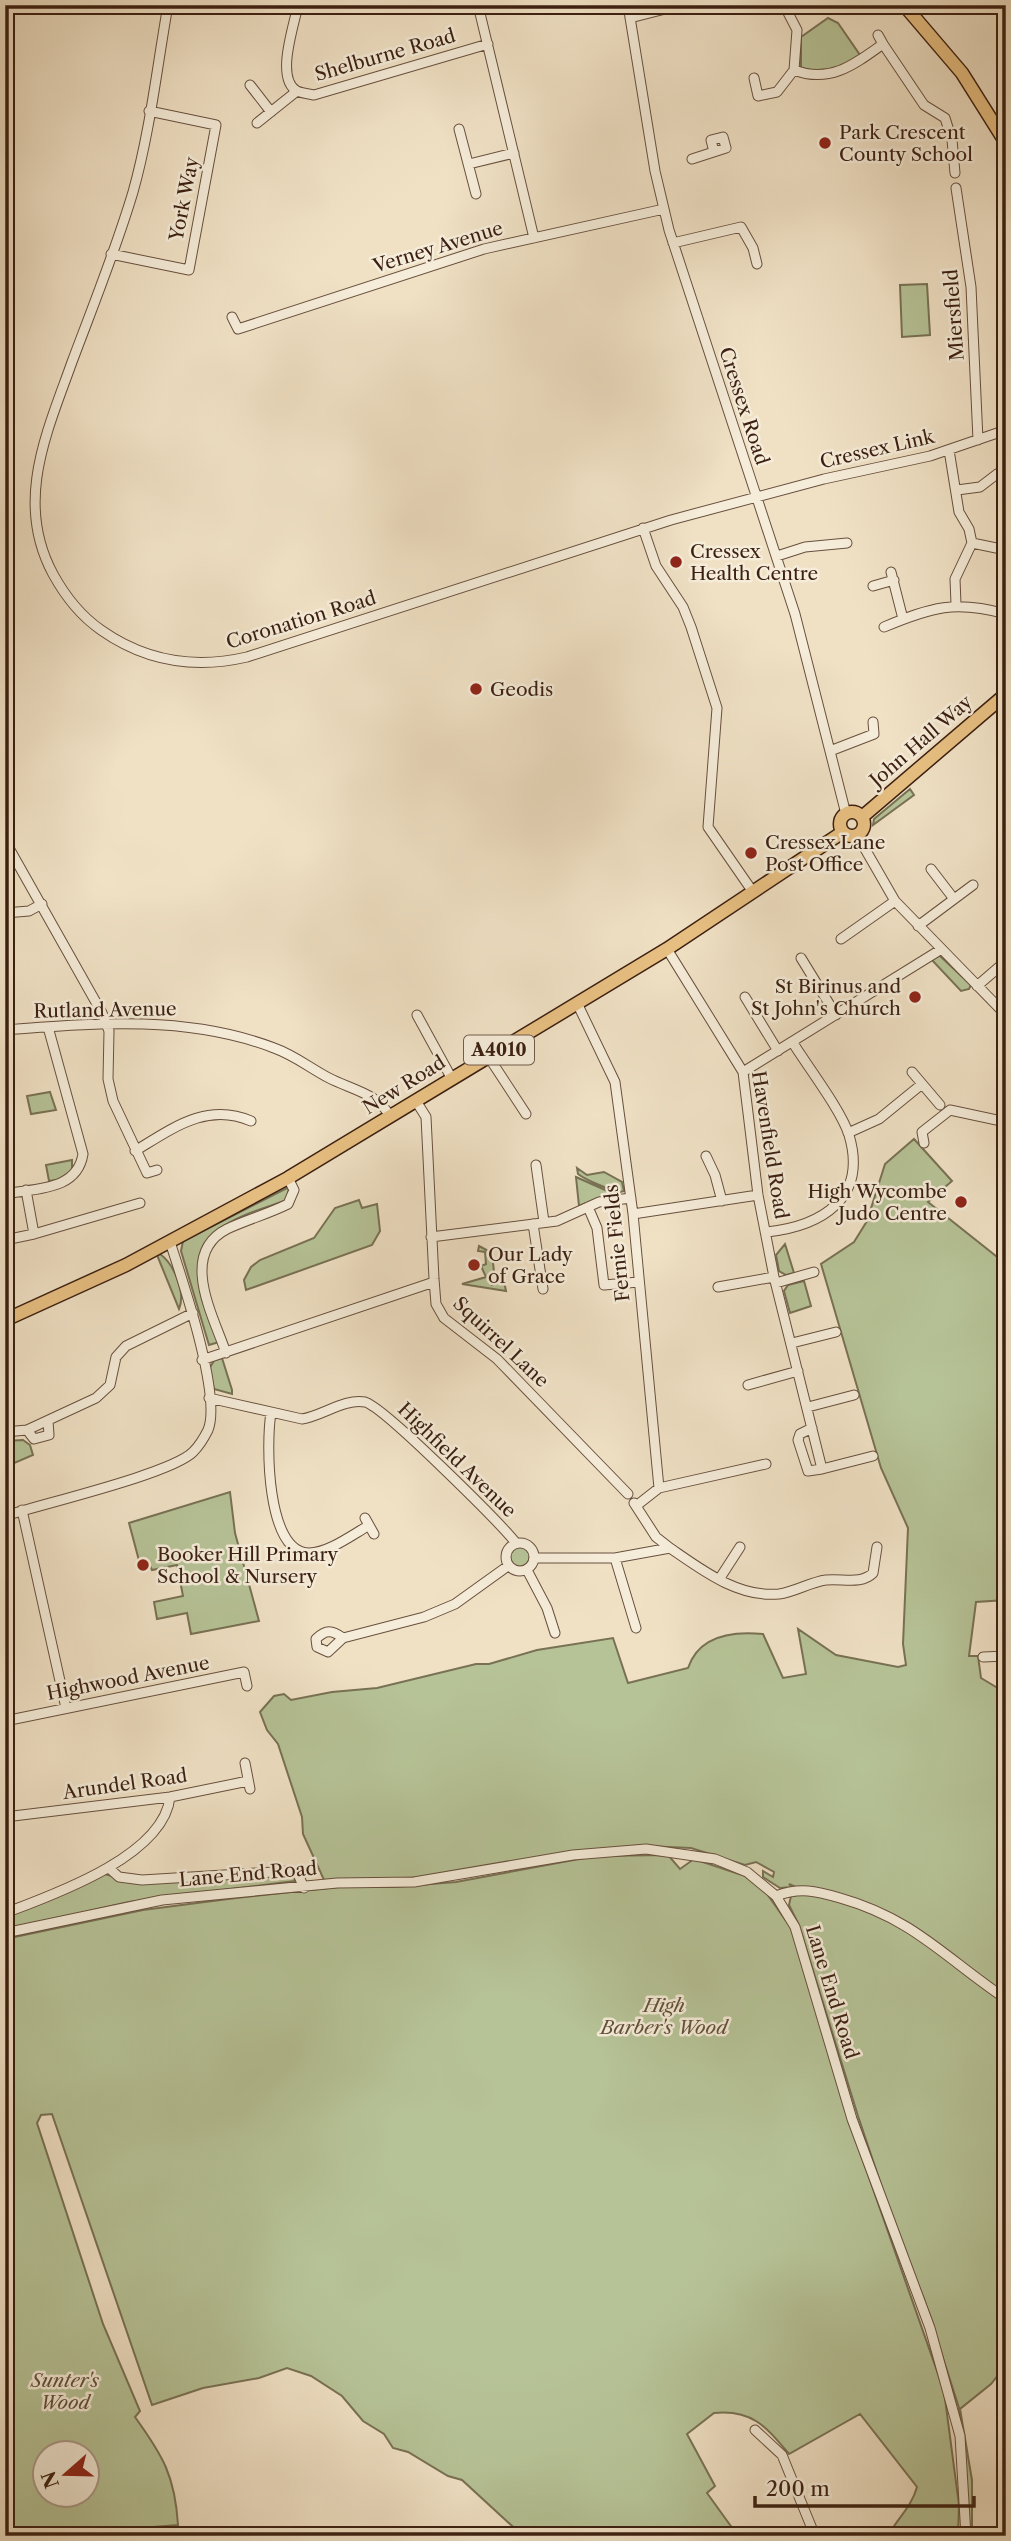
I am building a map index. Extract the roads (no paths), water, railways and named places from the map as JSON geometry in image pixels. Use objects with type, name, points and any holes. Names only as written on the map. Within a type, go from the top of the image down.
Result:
[{"type":"highway","points":[[904,5],[914,11],[962,73],[1006,143]]},
{"type":"highway","name":"John Hall Way","points":[[862,817],[1006,694]]},
{"type":"highway","points":[[853,812],[862,817],[865,828],[857,835],[847,836],[843,832],[840,824],[846,814],[853,812]]},
{"type":"highway","name":"New Road","points":[[5,1320],[170,1242],[288,1178],[667,949],[843,832]]},
{"type":"street","name":"Coronation Road","points":[[168,5],[140,163],[111,254],[39,457],[33,503],[41,549],[62,590],[95,626],[114,639],[162,658],[186,662],[225,662],[643,528],[756,497]]},
{"type":"street","name":"Shelburne Road","points":[[298,5],[285,68],[288,81],[297,91],[314,95],[488,44]]},
{"type":"street","points":[[478,5],[534,238]]},
{"type":"street","name":"Cressex Road","points":[[628,5],[664,209],[673,243],[777,556],[846,814]]},
{"type":"street","points":[[630,18],[681,5]]},
{"type":"street","points":[[754,78],[758,96],[777,92],[794,70],[797,30],[789,7]]},
{"type":"street","points":[[878,35],[924,105],[945,118],[952,140],[955,173]]},
{"type":"street","points":[[794,70],[821,75],[835,74],[883,44]]},
{"type":"street","points":[[250,85],[271,112]]},
{"type":"street","points":[[257,123],[297,91]]},
{"type":"street","name":"York Way","points":[[111,254],[188,270],[216,125],[149,111]]},
{"type":"street","points":[[459,129],[475,194]]},
{"type":"street","points":[[692,159],[714,152]]},
{"type":"street","points":[[469,164],[514,153]]},
{"type":"street","name":"Miersfield","points":[[956,188],[971,287],[978,440]]},
{"type":"street","name":"Verney Avenue","points":[[232,317],[238,329],[484,249],[664,209]]},
{"type":"street","points":[[673,243],[744,225],[757,264]]},
{"type":"street","name":"Cressex Link","points":[[756,497],[949,450],[1006,430]]},
{"type":"street","points":[[949,450],[959,512],[969,529],[972,543],[957,571],[956,604]]},
{"type":"street","points":[[957,490],[980,487],[997,474],[1006,473]]},
{"type":"street","points":[[643,528],[656,566],[683,607],[717,708],[708,827],[753,892]]},
{"type":"street","points":[[777,556],[805,547],[847,543]]},
{"type":"street","points":[[972,543],[1006,550]]},
{"type":"street","points":[[873,586],[893,576],[903,619]]},
{"type":"street","points":[[884,626],[956,604],[979,606],[1006,614]]},
{"type":"street","points":[[830,751],[874,734],[873,722]]},
{"type":"street","points":[[857,835],[895,901],[1006,1015]]},
{"type":"street","points":[[5,841],[9,854],[42,904],[109,1031],[108,1079],[113,1101],[147,1173],[157,1170]]},
{"type":"street","points":[[931,869],[954,900]]},
{"type":"street","points":[[918,926],[973,885]]},
{"type":"street","points":[[841,939],[895,901]]},
{"type":"street","points":[[5,913],[29,911],[42,904]]},
{"type":"street","name":"Havenfield Road","points":[[667,949],[743,1072],[758,1195],[775,1280],[822,1469]]},
{"type":"street","points":[[743,1072],[940,950]]},
{"type":"street","points":[[801,958],[836,1015]]},
{"type":"street","points":[[977,986],[1006,961]]},
{"type":"street","points":[[745,997],[778,1051]]},
{"type":"street","name":"Fernie Fields","points":[[577,1003],[615,1082],[633,1214],[659,1488]]},
{"type":"street","points":[[417,1015],[452,1079]]},
{"type":"street","name":"Rutland Avenue","points":[[5,1030],[105,1023],[186,1026],[273,1047],[329,1078],[377,1100],[386,1107],[390,1117]]},
{"type":"street","points":[[5,1194],[56,1185],[73,1178],[81,1167],[83,1154],[57,1070],[48,1027]]},
{"type":"street","points":[[767,1232],[794,1229],[831,1212],[842,1196],[852,1168],[848,1133],[793,1043]]},
{"type":"street","points":[[488,1056],[526,1114]]},
{"type":"street","points":[[912,1072],[940,1105]]},
{"type":"street","points":[[848,1133],[879,1119],[922,1084]]},
{"type":"street","name":"Squirrel Lane","points":[[416,1101],[426,1118],[434,1282],[436,1304],[443,1318],[497,1359],[632,1499],[656,1537],[670,1548]]},
{"type":"street","points":[[924,1143],[922,1132],[950,1110],[1006,1122]]},
{"type":"street","points":[[135,1150],[181,1124],[209,1114],[232,1113],[251,1121]]},
{"type":"street","points":[[706,1156],[715,1175],[722,1202]]},
{"type":"street","points":[[536,1165],[544,1222]]},
{"type":"street","points":[[226,1353],[203,1286],[202,1259],[214,1238],[224,1230],[288,1204],[294,1190],[288,1178]]},
{"type":"street","points":[[26,1190],[34,1234]]},
{"type":"street","points":[[633,1214],[758,1195]]},
{"type":"street","points":[[431,1237],[557,1221],[599,1202],[631,1198]]},
{"type":"street","points":[[5,1240],[140,1203]]},
{"type":"street","points":[[588,1208],[597,1228],[604,1285],[639,1282]]},
{"type":"street","points":[[533,1224],[543,1289]]},
{"type":"street","points":[[5,1516],[166,1467],[192,1453],[208,1429],[209,1398],[193,1313],[170,1242]]},
{"type":"street","points":[[719,1287],[814,1272]]},
{"type":"street","points":[[202,1360],[434,1282]]},
{"type":"street","points":[[5,1432],[27,1430],[96,1398],[110,1385],[116,1357],[127,1346],[193,1313]]},
{"type":"street","points":[[792,1343],[836,1332]]},
{"type":"street","points":[[748,1385],[798,1371]]},
{"type":"street","points":[[808,1407],[854,1395]]},
{"type":"street","name":"Highfield Avenue","points":[[209,1398],[302,1419],[318,1416],[351,1403],[365,1402],[379,1410],[516,1543]]},
{"type":"street","points":[[271,1413],[268,1457],[275,1507],[286,1541],[301,1552],[321,1551],[369,1526]]},
{"type":"street","points":[[812,1428],[800,1434],[798,1440],[808,1471],[873,1457]]},
{"type":"street","points":[[632,1499],[659,1488],[766,1464]]},
{"type":"street","points":[[22,1510],[66,1709]]},
{"type":"street","points":[[527,1570],[517,1571],[508,1566],[505,1555],[516,1543],[529,1546],[534,1559]]},
{"type":"street","points":[[720,1578],[740,1547]]},
{"type":"street","points":[[534,1559],[615,1558],[670,1548],[733,1588],[754,1594],[781,1594],[826,1580],[862,1581],[873,1573],[877,1547]]},
{"type":"street","points":[[615,1558],[636,1628]]},
{"type":"street","points":[[527,1570],[534,1559]]},
{"type":"street","points":[[344,1638],[424,1617],[455,1604],[508,1566]]},
{"type":"street","points":[[527,1570],[547,1608],[555,1633]]},
{"type":"street","points":[[983,1657],[1006,1656]]},
{"type":"street","name":"Highwood Avenue","points":[[5,1721],[244,1672],[247,1686]]},
{"type":"street","name":"Arundel Road","points":[[5,1818],[249,1785],[245,1763]]},
{"type":"street","points":[[5,1913],[60,1893],[110,1869],[145,1840],[169,1811],[170,1797]]},
{"type":"street","name":"Lane End Road","points":[[5,1933],[135,1904],[337,1883],[414,1882],[573,1855],[646,1849],[715,1859],[747,1872],[776,1896],[794,1927],[852,2119],[930,2328],[950,2392],[960,2436],[966,2536]]},
{"type":"street","points":[[110,1869],[119,1877],[142,1880],[289,1871],[298,1874],[304,1888]]},
{"type":"street","points":[[776,1896],[804,1888],[872,1907],[920,1933],[1006,1999]]},
{"type":"street","points":[[755,2430],[782,2455],[815,2536]]},
{"type":"place","name":"Park Crescent County School","points":[[825,143]]},
{"type":"place","name":"Cressex Health Centre","points":[[676,562]]},
{"type":"place","name":"Geodis","points":[[476,689]]},
{"type":"place","name":"Cressex Lane Post Office","points":[[751,853]]},
{"type":"place","name":"St Birinus and St John's Church","points":[[915,997]]},
{"type":"place","name":"High Wycombe Judo Centre","points":[[961,1202]]},
{"type":"place","name":"Our Lady of Grace","points":[[474,1265]]},
{"type":"place","name":"Booker Hill Primary School & Nursery","points":[[143,1565]]},
{"type":"park label","name":"High Barber's Wood","points":[[664,2016]]},
{"type":"park label","name":"Sunter's Wood","points":[[65,2391]]}]
